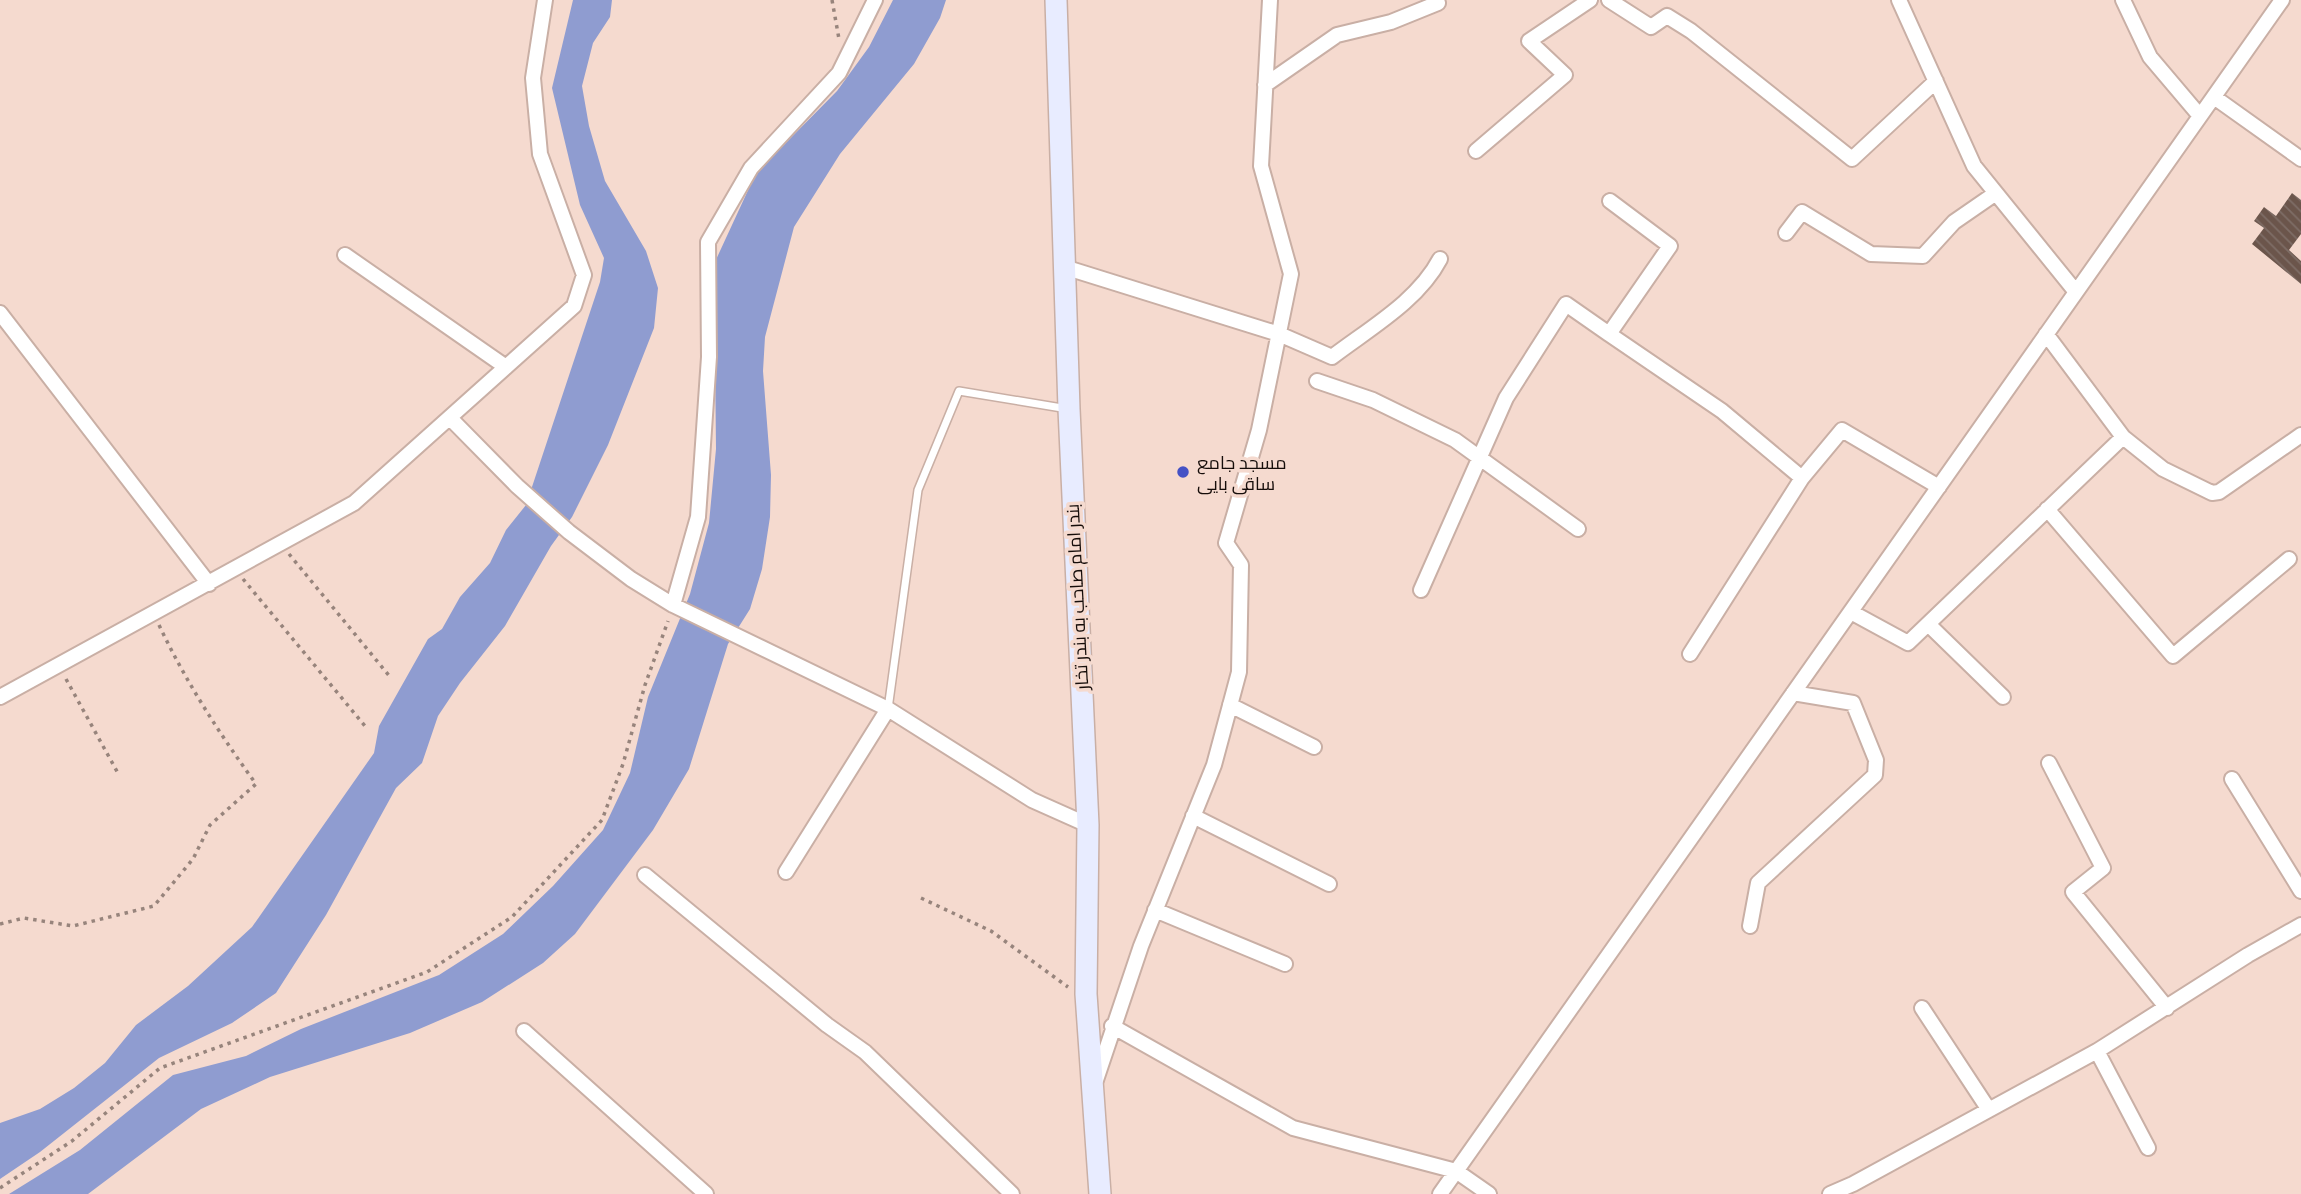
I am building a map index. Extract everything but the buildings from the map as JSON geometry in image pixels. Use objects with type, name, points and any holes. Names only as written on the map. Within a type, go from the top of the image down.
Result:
[{"type":"main road","name":"بندر امام صاحب به بندر تخار","points":[[1056,0],[1069,409],[1088,825],[1086,994],[1095,1086],[1100,1194]]},
{"type":"street","points":[[0,697],[154,615],[354,503],[574,306],[584,275],[540,154],[533,78],[545,0]]},
{"type":"street","points":[[673,606],[698,517],[709,357],[708,242],[751,168],[843,66],[875,0]]},
{"type":"street","points":[[1095,1086],[1112,1026],[1214,765],[1239,672],[1241,565],[1226,543],[1259,430],[1292,274],[1261,166],[1270,0]]},
{"type":"street","points":[[1476,151],[1564,75],[1529,41],[1591,0]]},
{"type":"street","points":[[1609,0],[1651,27],[1667,16],[1691,31],[1852,159],[1936,82]]},
{"type":"street","points":[[1899,0],[1974,166],[2076,292]]},
{"type":"street","points":[[2123,0],[2150,57],[2200,116]]},
{"type":"street","points":[[1440,1194],[2281,1]]},
{"type":"street","points":[[1265,85],[1337,35],[1391,22],[1438,3]]},
{"type":"street","points":[[2214,97],[2301,159]]},
{"type":"street","points":[[1786,233],[1802,212],[1871,254],[1923,256],[1954,222],[1996,193]]},
{"type":"street","points":[[1609,334],[1670,246],[1610,201]]},
{"type":"street","points":[[345,255],[506,368]]},
{"type":"street","points":[[1064,267],[1279,334],[1332,356],[1405,301],[1430,277],[1440,259]]},
{"type":"street","points":[[1421,590],[1506,398],[1566,304],[1722,411],[1802,478]]},
{"type":"street","points":[[0,313],[209,584]]},
{"type":"street","points":[[2046,334],[2123,437],[2162,469],[2212,494],[2301,436]]},
{"type":"street","points":[[1317,380],[1373,400],[1455,440],[1510,483],[1578,529]]},
{"type":"street","points":[[450,418],[517,486],[569,532],[631,579],[673,606],[888,709],[1032,800],[1088,825]]},
{"type":"street","points":[[1690,654],[1802,478],[1842,430],[1939,487]]},
{"type":"street","points":[[1851,612],[1908,643],[2123,437]]},
{"type":"street","points":[[2047,509],[2173,656],[2289,559]]},
{"type":"street","points":[[1927,624],[2003,697]]},
{"type":"street","points":[[1750,926],[1758,883],[1875,775],[1876,760],[1853,704],[1793,693]]},
{"type":"street","points":[[1230,705],[1314,747]]},
{"type":"street","points":[[786,872],[888,709]]},
{"type":"street","points":[[2049,764],[2103,868],[2073,892],[2167,1008]]},
{"type":"street","points":[[2232,779],[2301,891]]},
{"type":"street","points":[[1193,816],[1329,884]]},
{"type":"street","points":[[645,875],[827,1025],[865,1052],[1012,1194]]},
{"type":"street","points":[[1156,910],[1284,964]]},
{"type":"street","points":[[1830,1194],[2097,1051],[2248,954],[2301,926]]},
{"type":"street","points":[[1922,1008],[1989,1110]]},
{"type":"street","points":[[1112,1026],[1293,1128],[1456,1171],[1489,1194]]},
{"type":"street","points":[[524,1031],[706,1194]]},
{"type":"street","points":[[2097,1051],[2148,1148]]},
{"type":"lane","points":[[888,709],[918,490],[959,391],[1069,409]]},
{"type":"path","points":[[832,0],[843,66]]},
{"type":"path","points":[[281,544],[391,678]]},
{"type":"path","points":[[235,569],[365,726]]},
{"type":"path","points":[[0,1188],[72,1141],[160,1068],[427,972],[512,918],[602,820],[623,764],[645,685],[673,606]]},
{"type":"path","points":[[0,924],[24,918],[73,926],[154,906],[193,859],[210,825],[256,784],[222,737],[180,670],[154,615]]},
{"type":"path","points":[[59,666],[119,775]]},
{"type":"path","points":[[921,898],[991,931],[1067,987],[1086,994]]},
{"type":"water","points":[[573,0],[612,0],[610,17],[593,43],[582,86],[589,126],[605,181],[646,251],[658,288],[654,328],[608,445],[572,517],[551,546],[505,626],[438,716],[422,763],[396,788],[326,915],[276,993],[232,1023],[159,1058],[40,1152],[0,1179],[0,1123],[40,1109],[74,1088],[105,1063],[136,1025],[188,986],[252,927],[374,753],[379,726],[428,639],[442,629],[460,597],[490,563],[506,530],[526,505],[600,282],[604,258],[580,205],[552,88]]},
{"type":"water","points":[[893,0],[946,0],[940,18],[914,64],[840,154],[794,227],[765,337],[763,371],[771,475],[770,517],[762,569],[750,609],[728,644],[689,769],[653,830],[575,934],[543,963],[482,1002],[410,1033],[270,1077],[201,1109],[88,1194],[9,1194],[80,1150],[173,1075],[246,1056],[301,1029],[439,975],[503,934],[553,886],[603,830],[630,773],[648,697],[690,594],[709,523],[716,449],[714,264],[756,173],[837,91],[869,47]]},
{"type":"place","name":"مسجد جامع ساقی بایی","points":[[1183,472]]}]
